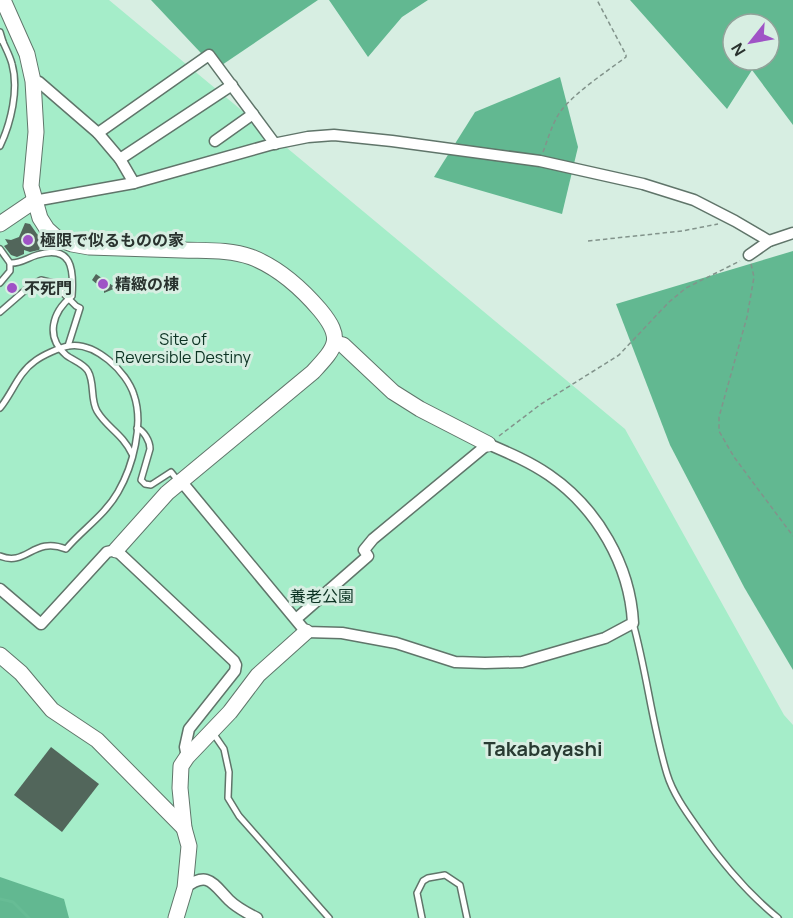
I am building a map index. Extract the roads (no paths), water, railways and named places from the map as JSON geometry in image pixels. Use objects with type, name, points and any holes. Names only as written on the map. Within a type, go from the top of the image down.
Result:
[{"type":"street","points":[[0,588],[41,624],[107,552],[116,550],[178,479],[313,372],[328,356],[335,343],[333,330],[310,298],[268,266],[250,257],[221,252],[89,247],[72,244],[58,238],[47,229],[40,218],[31,186],[36,132],[33,81],[27,54],[3,0]]},
{"type":"street","points":[[98,133],[209,55],[275,144]]},
{"type":"street","points":[[33,81],[39,82],[98,133],[120,159],[134,183]]},
{"type":"street","points":[[120,159],[232,85]]},
{"type":"street","points":[[215,141],[254,114]]},
{"type":"street","points":[[0,224],[34,201],[134,183],[275,144],[308,137],[334,135],[540,161],[674,193],[735,221],[769,241]]},
{"type":"street","points":[[750,255],[769,241],[793,233]]},
{"type":"street","points":[[176,918],[185,888],[189,846],[184,828],[180,766],[258,675],[306,632],[342,633],[396,643],[455,662],[504,663],[522,662],[570,649],[612,635],[633,623],[627,581],[616,553],[603,531],[570,490],[526,460],[420,410],[393,392],[343,345],[335,343]]},
{"type":"street","points":[[296,619],[368,556],[364,550],[373,539],[488,444]]},
{"type":"street","points":[[178,479],[306,632]]},
{"type":"street","points":[[116,550],[236,665],[235,671],[189,729],[185,747],[187,757]]},
{"type":"street","points":[[0,655],[21,673],[52,710],[97,740],[184,828]]},
{"type":"street","points":[[185,888],[198,880],[214,882],[235,905],[257,918]]},
{"type":"lane","points":[[0,32],[13,65],[14,92],[7,131],[0,146]]},
{"type":"lane","points":[[0,249],[10,263],[10,271],[0,283]]},
{"type":"lane","points":[[10,263],[18,264],[39,254],[60,253],[70,263],[73,275],[72,296],[62,305],[52,326],[52,334],[61,350],[88,372],[92,398],[98,412],[118,432],[132,454]]},
{"type":"lane","points":[[0,312],[30,286],[41,280],[53,283],[80,308],[68,346]]},
{"type":"lane","points":[[0,408],[23,372],[36,360],[68,346],[93,350],[118,368],[135,396],[137,428],[132,454],[119,491],[104,514],[80,532],[66,549],[56,545],[45,545],[21,557],[8,559],[0,556]]},
{"type":"lane","points":[[137,428],[142,430],[150,444],[141,480],[151,485],[171,472],[178,479]]},
{"type":"lane","points":[[633,623],[641,650],[667,777],[685,810],[731,873],[778,918]]},
{"type":"lane","points":[[212,731],[224,749],[229,772],[228,798],[239,816],[329,918]]},
{"type":"lane","points":[[422,918],[417,893],[423,881],[445,875],[460,885],[467,918]]},
{"type":"waterway","points":[[0,899],[13,902],[29,918]]},
{"type":"place","name":"極限で似るものの家","points":[[28,240]]},
{"type":"place","name":"精緻の棟","points":[[103,284]]},
{"type":"place","name":"不死門","points":[[12,288]]},
{"type":"district","name":"Takabayashi","points":[[543,749]]},
{"type":"park label","name":"Site of Reversible Destiny","points":[[183,348]]},
{"type":"park label","name":"養老公園","points":[[322,596]]}]
